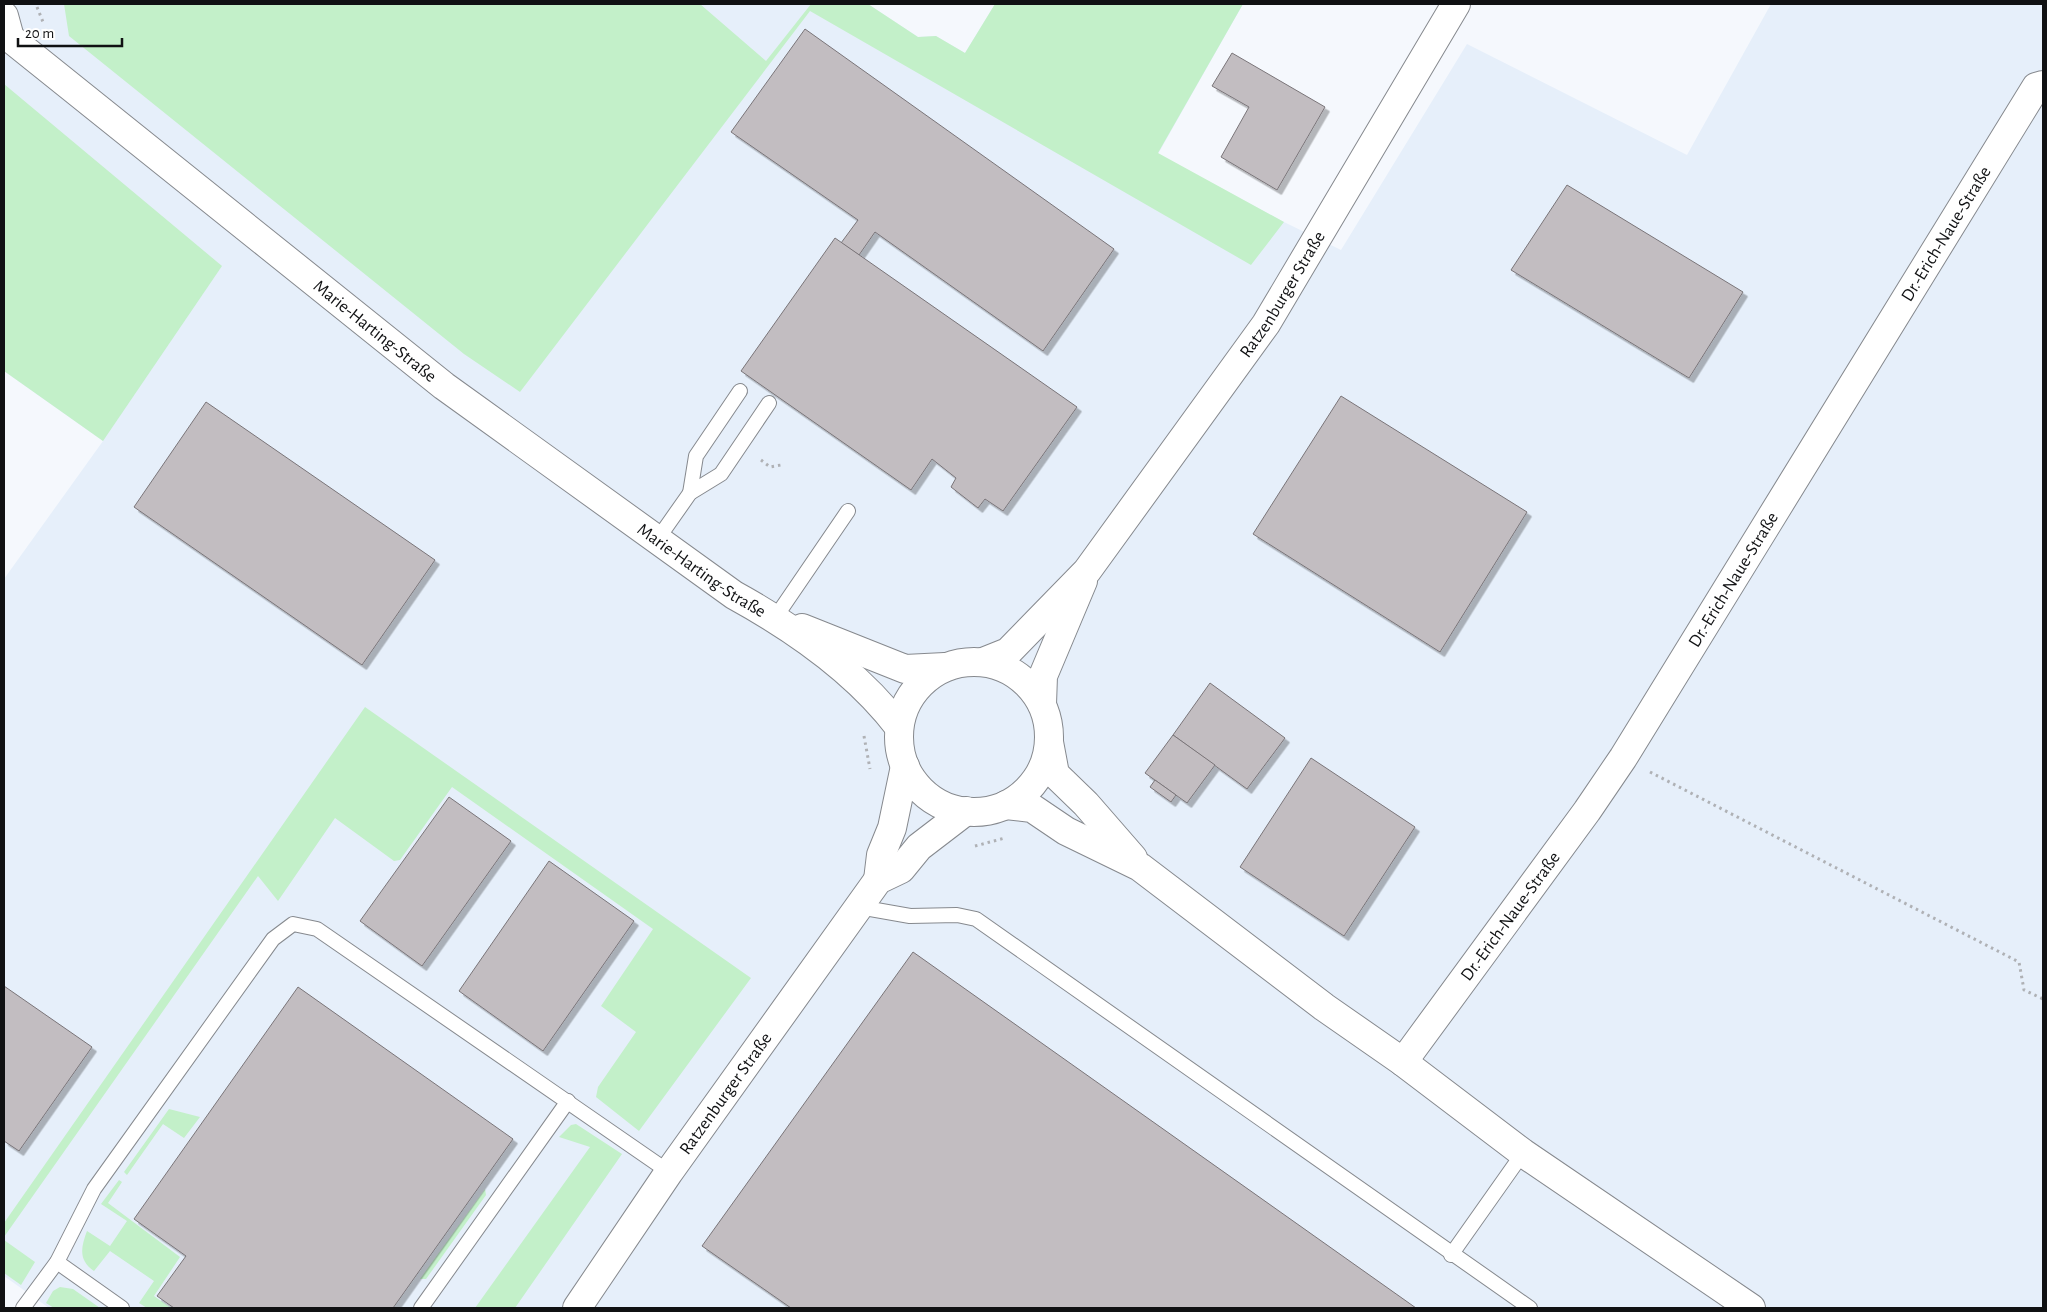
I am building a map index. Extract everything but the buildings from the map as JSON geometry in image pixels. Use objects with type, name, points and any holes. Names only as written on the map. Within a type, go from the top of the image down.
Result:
[{"type":"street","name":"Ratzenburger Straße","points":[[1087,571],[1266,324],[1456,4]]},
{"type":"street","name":"Marie-Harting-Straße","points":[[4,16],[10,38],[436,380],[734,595],[774,618]]},
{"type":"street","name":"Dr.-Erich-Naue-Straße","points":[[1403,1062],[1587,811],[1623,758],[2036,87],[2043,85]]},
{"type":"street","points":[[983,662],[1008,652],[1087,571]]},
{"type":"street","points":[[1042,704],[1043,676],[1087,571]]},
{"type":"street","points":[[774,618],[905,669],[945,667],[965,662],[983,662],[1002,667],[1018,676],[1032,688],[1042,704],[1048,722],[1049,742],[1055,774],[1086,804],[1140,867]]},
{"type":"street","points":[[774,618],[865,687],[899,727]]},
{"type":"street","points":[[945,667],[928,677],[914,691],[904,708],[899,727],[899,747],[905,766],[915,783],[929,797],[947,807],[966,811],[987,811],[1006,805],[1023,794],[1036,779],[1045,762],[1049,742]]},
{"type":"street","points":[[878,880],[881,855],[892,828],[905,766]]},
{"type":"street","points":[[1006,805],[1032,808],[1066,831],[1140,867],[1324,1008],[1403,1062],[1523,1153],[1751,1308]]},
{"type":"street","points":[[878,880],[901,869],[919,847],[966,811]]},
{"type":"street","name":"Ratzenburger Straße","points":[[577,1308],[669,1172],[878,880]]},
{"type":"lane","points":[[690,493],[696,456],[740,391]]},
{"type":"lane","points":[[657,540],[690,493],[721,474],[769,403]]},
{"type":"lane","points":[[774,618],[848,511]]},
{"type":"lane","points":[[859,907],[910,916],[957,915],[976,918],[1451,1255],[1530,1308]]},
{"type":"lane","points":[[23,1308],[56,1262],[94,1189],[273,939],[293,924],[317,929],[669,1172]]},
{"type":"lane","points":[[421,1308],[568,1101]]},
{"type":"lane","points":[[1451,1255],[1523,1153]]},
{"type":"lane","points":[[56,1262],[122,1308]]},
{"type":"path","points":[[760,460],[770,466],[781,465]]},
{"type":"path","points":[[865,687],[856,701],[872,778]]},
{"type":"path","points":[[1623,758],[2019,962],[2024,990],[2043,999]]},
{"type":"path","points":[[966,848],[1014,836]]},
{"type":"shaded area","points":[[4,4],[868,4],[918,37],[936,36],[965,53],[995,4],[1243,4],[1158,154],[1284,222],[1341,250],[1467,44],[1687,155],[1771,4],[2043,4],[2043,1308],[49,1308],[4,1276],[4,579],[103,441],[4,371]]},
{"type":"green space","points":[[64,4],[700,4],[766,61],[811,4],[868,4],[918,37],[936,36],[965,53],[995,4],[1243,4],[1158,153],[1284,222],[1251,265],[810,11],[520,392],[464,354],[69,36]]},
{"type":"green space","points":[[4,84],[222,266],[103,441],[4,371]]},
{"type":"green space","points":[[365,707],[751,978],[639,1131],[596,1097],[598,1087],[636,1032],[601,1006],[653,929],[452,787],[400,860],[394,861],[335,818],[278,901],[258,876],[4,1237],[4,1223]]},
{"type":"green space","points":[[169,1109],[200,1117],[184,1138],[163,1124],[127,1175],[124,1172]]},
{"type":"green space","points":[[576,1124],[622,1154],[515,1308],[475,1308],[590,1147],[559,1137],[571,1125]]},
{"type":"green space","points":[[119,1180],[122,1182],[108,1203],[180,1257],[154,1296],[171,1308],[147,1308],[139,1303],[154,1281],[110,1251],[94,1271],[83,1258],[82,1248],[87,1231],[110,1246],[127,1221],[101,1204]]},
{"type":"green space","points":[[485,1189],[486,1195],[426,1279],[420,1279]]},
{"type":"green space","points":[[4,1240],[35,1262],[21,1285],[4,1273]]},
{"type":"green space","points":[[60,1287],[73,1289],[100,1308],[54,1308],[46,1303],[53,1291]]}]
